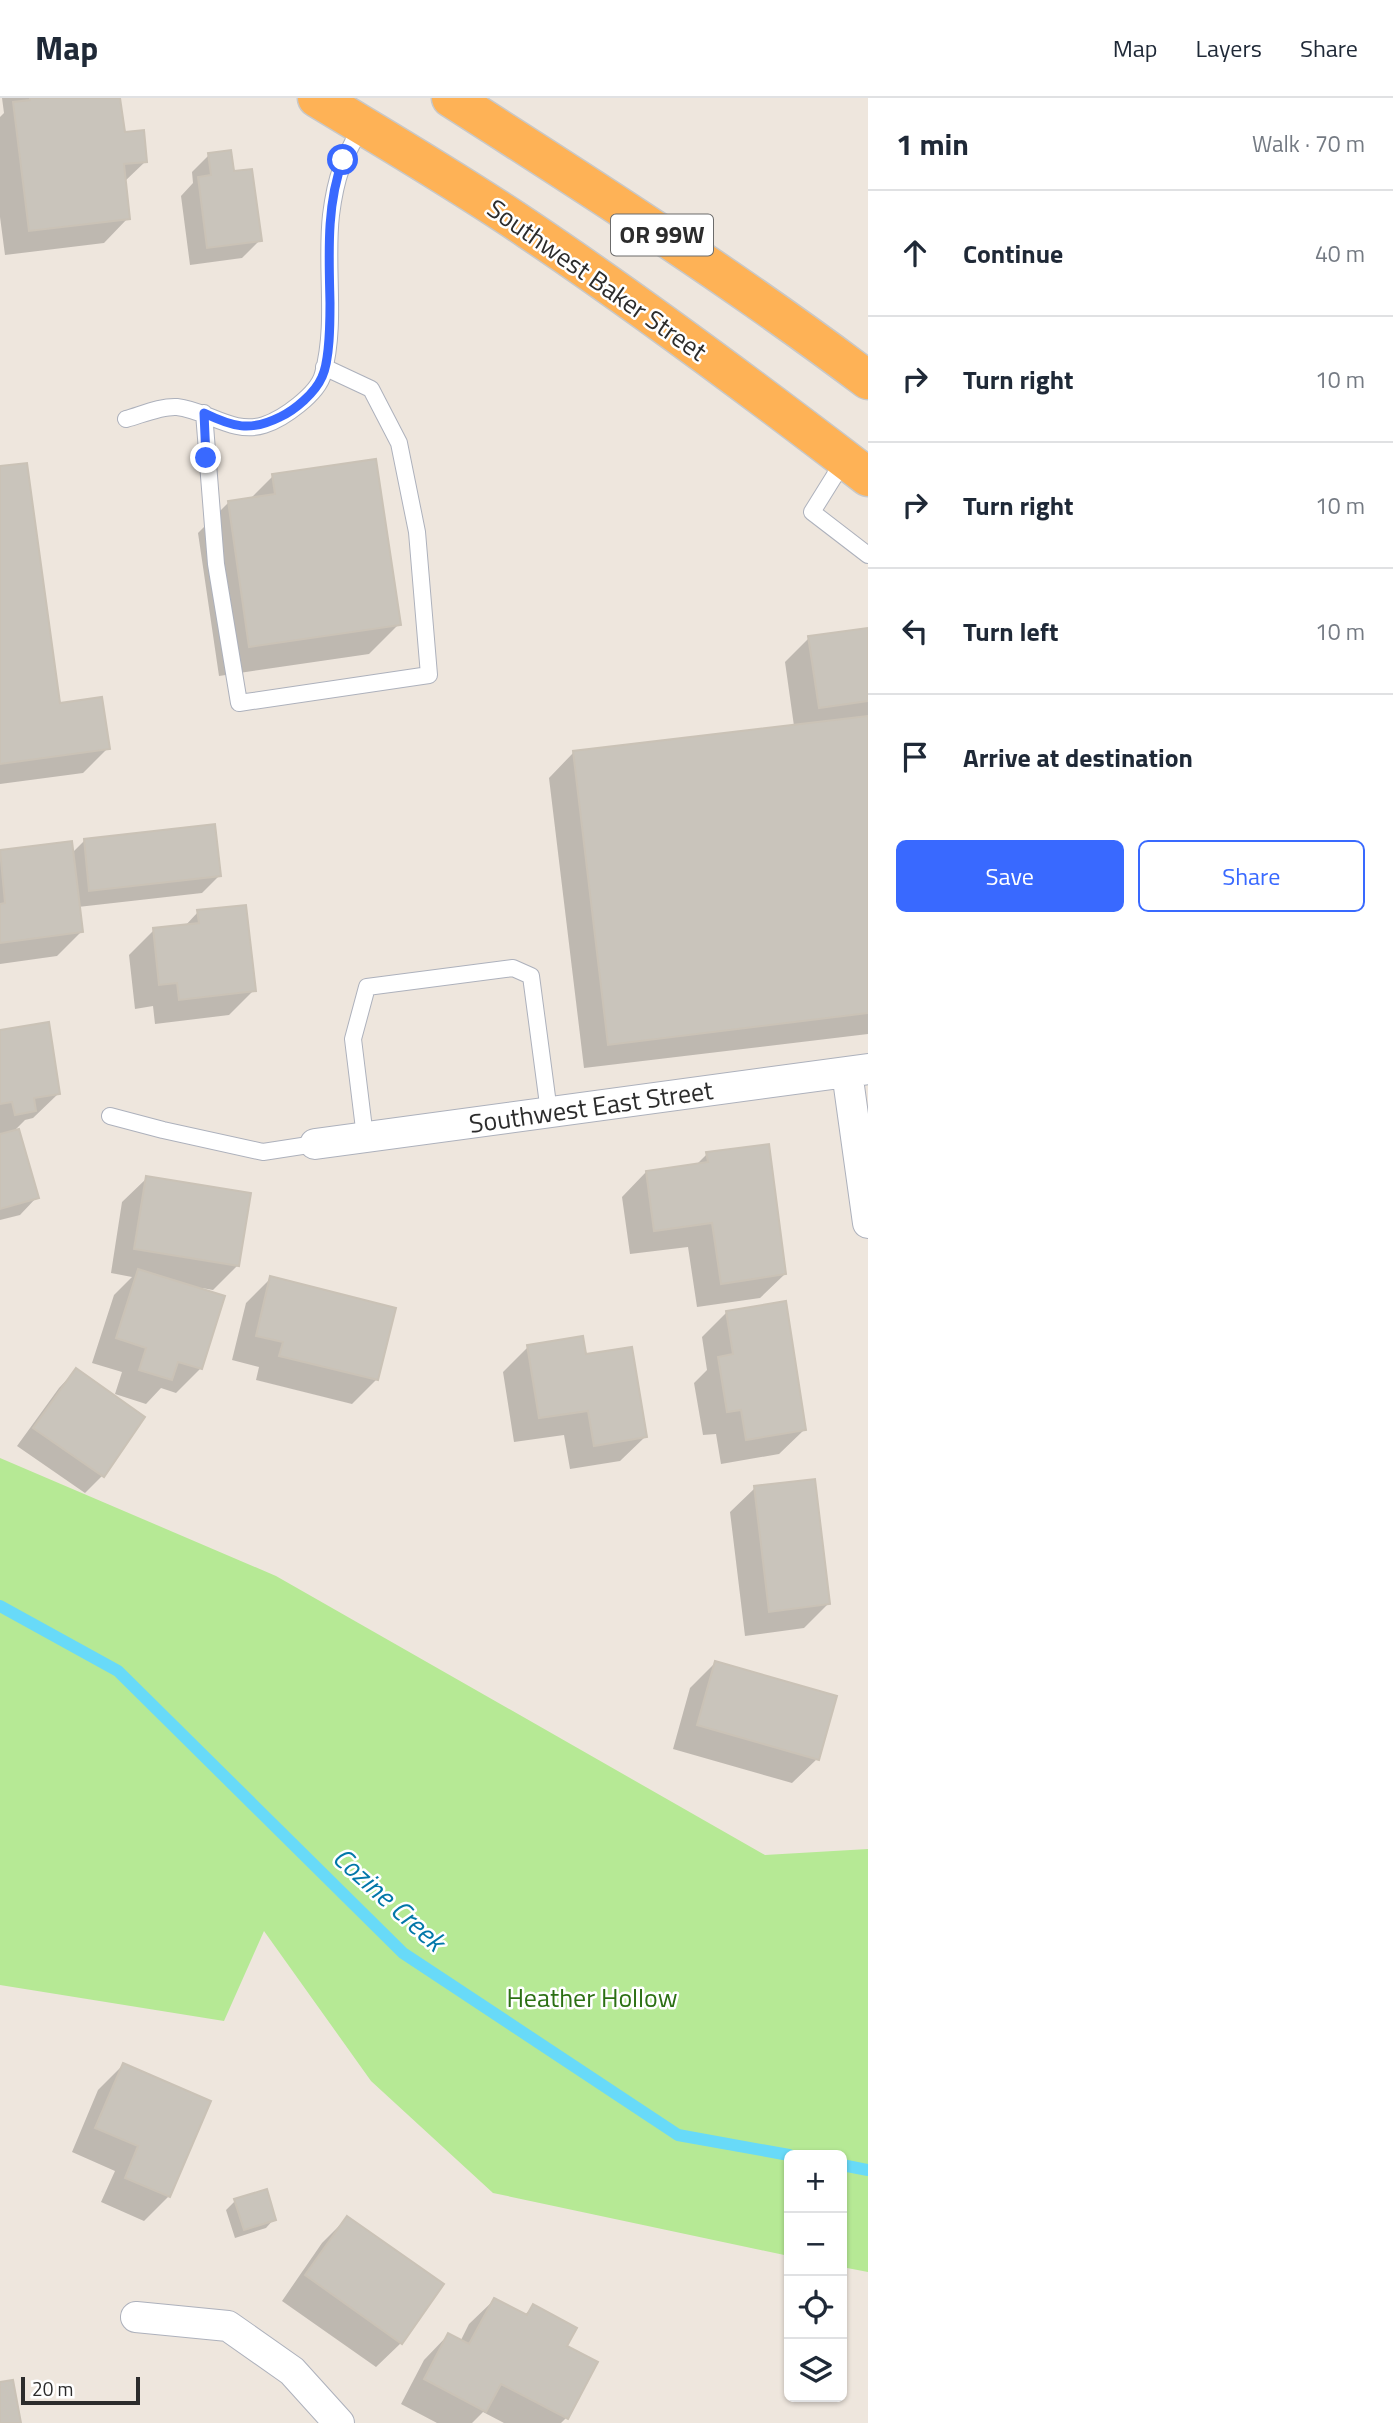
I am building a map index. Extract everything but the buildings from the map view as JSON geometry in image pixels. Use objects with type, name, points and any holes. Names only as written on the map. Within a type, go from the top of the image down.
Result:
[{"type":"highway","name":"Southwest Baker Street","points":[[317,98],[528,229],[696,347],[857,468]]},
{"type":"highway","name":"OR 99W","points":[[451,98],[673,243],[868,380]]},
{"type":"street","name":"Southwest East Street","points":[[315,1144],[858,1071]]},
{"type":"street","points":[[858,1071],[868,1223]]},
{"type":"street","points":[[136,2317],[228,2326],[292,2371],[340,2423]]},
{"type":"lane","points":[[125,419],[173,407],[204,413],[222,422],[245,428],[263,425],[287,414],[309,395],[323,377],[330,335],[331,217],[336,185],[343,160],[362,125]]},
{"type":"lane","points":[[204,413],[216,564],[239,703],[429,675],[417,532],[399,443],[371,389],[324,367]]},
{"type":"lane","points":[[857,468],[813,512],[868,555]]},
{"type":"lane","points":[[365,1137],[353,1039],[367,987],[513,968],[531,975],[549,1112]]},
{"type":"lane","points":[[110,1116],[262,1152],[315,1144]]},
{"type":"green space","name":"Heather Hollow","points":[[0,1458],[276,1576],[765,1855],[868,1849],[868,2272],[847,2268],[847,2150],[784,2150],[784,2255],[493,2193],[371,2081],[264,1931],[224,2021],[0,1985]]},
{"type":"waterway","name":"Cozine Creek","points":[[0,1606],[118,1671],[403,1953],[678,2135],[784,2154]]},
{"type":"waterway","name":"Cozine Creek","points":[[847,2166],[868,2170]]},
{"type":"route","points":[[206,458],[204,413],[222,422],[245,428],[263,425],[287,414],[309,395],[323,377],[330,335],[331,217],[343,160]]}]
